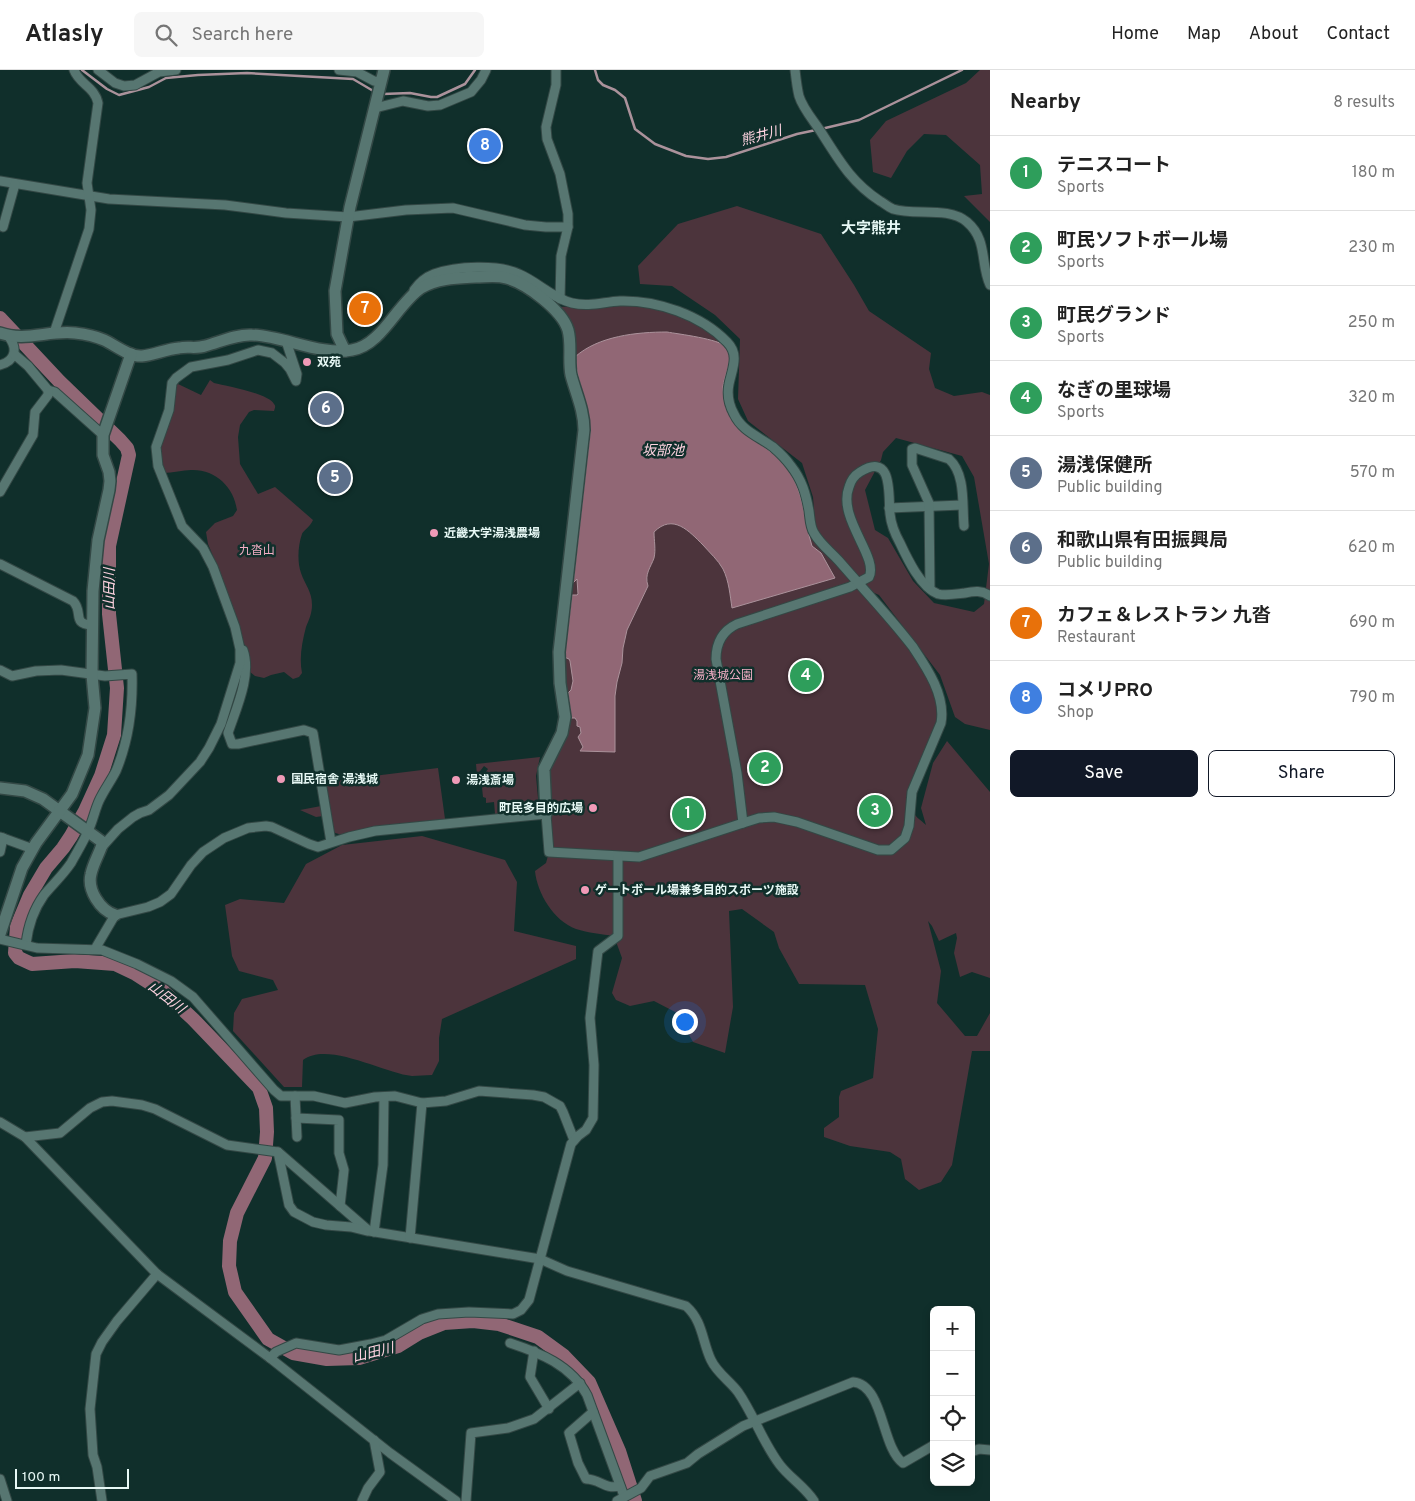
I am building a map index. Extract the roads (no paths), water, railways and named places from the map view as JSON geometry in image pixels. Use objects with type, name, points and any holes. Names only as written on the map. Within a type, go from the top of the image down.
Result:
[{"type":"street","points":[[54,333],[89,229],[91,214],[88,196],[88,174],[98,103],[96,94],[77,76],[74,70]]},
{"type":"street","points":[[98,70],[112,82],[124,86],[135,85],[159,72],[176,70]]},
{"type":"street","points":[[339,70],[353,71],[381,84]]},
{"type":"street","points":[[345,351],[338,334],[335,291],[348,217],[384,70]]},
{"type":"street","points":[[376,104],[403,101],[428,106],[440,105],[471,92],[481,80],[486,70]]},
{"type":"street","points":[[556,70],[556,85],[546,127],[547,138],[558,166],[568,214],[568,227],[561,256],[560,299]]},
{"type":"street","points":[[795,70],[800,97],[848,174],[865,191],[892,208],[907,211],[946,213],[966,221],[978,236],[984,249],[986,276],[990,285]]},
{"type":"street","points":[[0,181],[109,200],[225,205],[286,213],[348,217],[406,210],[453,208],[525,225],[568,227]]},
{"type":"street","points":[[3,227],[15,184]]},
{"type":"street","points":[[5,335],[35,336],[54,333],[74,333],[92,336],[131,354],[141,356],[178,348],[200,348],[246,335],[345,351],[363,346],[374,339],[422,281],[432,274],[460,269],[498,268],[523,275],[560,299],[581,305],[591,306],[621,301],[636,301],[685,314],[716,332],[729,344],[734,355],[734,363],[728,391],[730,406],[734,414],[743,428],[778,452],[790,465],[800,480],[806,494],[814,534],[913,647],[933,681],[942,706],[942,718],[940,727],[912,792],[909,826],[905,838],[895,847],[884,850],[869,847],[781,818],[760,818],[634,858],[549,852],[544,769],[545,763],[562,734],[565,717],[560,683],[559,652],[584,430],[583,412],[571,373],[568,330],[553,307],[528,288],[514,280],[502,277],[444,280],[424,286],[409,298]]},
{"type":"street","points":[[0,365],[10,361],[14,354],[13,343],[5,335]]},
{"type":"street","points":[[286,341],[297,374],[296,381],[285,363],[272,354],[258,350],[228,360],[198,364],[185,370],[172,383],[167,416],[157,439],[156,447],[160,474],[168,489],[182,526],[208,556],[232,615],[244,654],[247,667],[246,677],[228,733],[230,742],[238,744],[304,730],[313,733],[331,842]]},
{"type":"street","points":[[14,354],[28,366],[48,390],[55,392],[103,435]]},
{"type":"street","points":[[131,354],[110,412],[102,444],[103,455],[109,472],[109,490],[96,548],[92,625],[92,675],[95,708],[88,756],[63,813],[33,849],[22,868],[1,938],[37,948],[94,949],[109,952],[184,989],[281,1096],[322,1097],[345,1103],[384,1096],[395,1096],[422,1103],[446,1101],[479,1091],[544,1097],[560,1106],[574,1140]]},
{"type":"street","points":[[0,492],[33,435],[35,412],[48,395],[48,390]]},
{"type":"street","points":[[930,589],[929,506],[927,497],[912,465],[911,451],[913,448],[952,462],[961,482],[964,526]]},
{"type":"street","points":[[743,822],[737,773],[716,659],[719,641],[728,630],[737,624],[858,583],[869,577],[871,569],[847,510],[847,491],[854,478],[860,472],[872,468],[878,468],[884,472],[889,481],[889,508],[894,529],[920,578],[930,589],[937,594],[947,595],[976,591],[986,592],[990,596]]},
{"type":"street","points":[[889,508],[962,505]]},
{"type":"street","points":[[0,564],[73,601],[78,609],[80,622],[92,625]]},
{"type":"street","points":[[239,641],[241,656],[238,672],[221,724],[210,748],[169,796],[149,810],[133,817],[118,829],[101,848],[90,875],[94,894],[104,910],[115,915],[160,902],[171,894],[190,865],[202,852],[224,838],[243,830],[266,826],[278,829],[314,846],[322,847],[331,842],[375,831],[546,814]]},
{"type":"street","points":[[0,670],[12,676],[36,671],[61,670],[105,676],[132,674],[133,699],[127,738],[115,772],[102,794],[87,829],[60,879],[43,896],[34,913],[24,944]]},
{"type":"street","points":[[0,788],[33,794],[87,829],[101,841],[101,848]]},
{"type":"street","points":[[0,852],[2,838],[33,849]]},
{"type":"street","points":[[270,1358],[276,1352],[296,1342],[339,1350],[386,1340],[422,1319],[438,1314],[469,1312],[513,1314],[526,1306],[569,1150],[574,1140],[586,1130],[593,1118],[594,1065],[590,1003],[598,951],[618,936],[618,857]]},
{"type":"street","points":[[94,949],[115,915]]},
{"type":"street","points":[[295,1096],[297,1138]]},
{"type":"street","points":[[372,1232],[383,1165],[384,1096]]},
{"type":"street","points":[[25,1137],[60,1132],[90,1108],[102,1102],[124,1102],[155,1109],[227,1145],[277,1152],[372,1232]]},
{"type":"street","points":[[410,1238],[422,1103]]},
{"type":"street","points":[[296,1118],[339,1120],[339,1153],[344,1170],[340,1206]]},
{"type":"street","points":[[0,1122],[25,1137],[157,1274],[456,1501]]},
{"type":"street","points":[[277,1152],[289,1205],[294,1212],[313,1222],[540,1259],[567,1271],[686,1306],[691,1310],[698,1322],[710,1360],[738,1392],[780,1466],[809,1493],[814,1501]]},
{"type":"street","points":[[102,1501],[97,1467],[93,1455],[90,1410],[96,1354],[102,1342],[118,1321],[157,1274]]},
{"type":"street","points":[[510,1342],[534,1351],[566,1369],[580,1383],[587,1395],[620,1486],[622,1498],[641,1488],[650,1476],[687,1463],[728,1435],[754,1421],[854,1382],[863,1385],[872,1396],[892,1451],[898,1460],[903,1463],[930,1448]]},
{"type":"street","points":[[534,1351],[530,1377],[549,1409]]},
{"type":"street","points":[[466,1501],[471,1433],[524,1423],[534,1419],[580,1383]]},
{"type":"street","points":[[593,1412],[569,1433],[578,1462],[586,1479],[594,1480],[609,1487],[620,1486]]},
{"type":"street","points":[[362,1501],[368,1488],[380,1472],[374,1440]]},
{"type":"street","points":[[975,1450],[990,1450]]},
{"type":"street","points":[[0,1479],[7,1501]]},
{"type":"water","name":"坂部池","points":[[667,332],[708,339],[726,347],[729,361],[723,390],[728,413],[738,428],[779,459],[794,479],[802,500],[812,546],[821,553],[835,578],[732,608],[727,578],[723,569],[703,545],[680,526],[668,524],[661,527],[654,532],[655,555],[647,574],[648,586],[627,630],[623,648],[615,696],[615,752],[580,751],[583,747],[578,737],[581,733],[580,727],[577,726],[575,718],[571,718],[568,693],[571,690],[573,681],[570,661],[564,657],[572,595],[578,594],[577,579],[573,583],[590,433],[588,414],[575,357],[584,350],[606,340],[631,334]]},
{"type":"waterway","name":"熊井川","points":[[82,70],[107,89],[119,95],[149,87],[166,78],[247,73],[353,79],[375,92]]},
{"type":"waterway","name":"熊井川","points":[[383,94],[410,93],[437,97],[465,84],[475,70]]},
{"type":"waterway","name":"熊井川","points":[[595,70],[598,80],[603,85],[615,90],[625,98],[635,129],[655,144],[686,156],[708,159],[726,157],[797,134],[816,130]]},
{"type":"waterway","name":"熊井川","points":[[821,129],[859,120],[962,70]]},
{"type":"waterway","name":"山田川","points":[[0,318],[59,381],[120,440],[127,448],[129,455],[109,546],[109,614],[117,688],[114,735],[101,776],[85,811],[71,836],[46,868],[30,895],[17,926],[15,953],[19,958],[32,964],[75,961],[115,964],[136,974],[164,992],[193,1019],[259,1088],[266,1108],[265,1158],[237,1213],[230,1241],[229,1266],[235,1292],[268,1339],[293,1353],[327,1359],[359,1358],[398,1346],[419,1333],[444,1323],[473,1321],[499,1324],[538,1337],[564,1356],[589,1382],[619,1451],[635,1501]]},
{"type":"place","name":"コメリPRO","points":[[485,146]]},
{"type":"place","name":"カフェ＆レストラン 九沓","points":[[365,309]]},
{"type":"place","name":"双苑","points":[[307,362]]},
{"type":"place","name":"和歌山県有田振興局","points":[[326,409]]},
{"type":"place","name":"湯浅保健所","points":[[335,478]]},
{"type":"place","name":"近畿大学湯浅農場","points":[[434,533]]},
{"type":"place","name":"なぎの里球場","points":[[806,676]]},
{"type":"place","name":"町民ソフトボール場","points":[[765,768]]},
{"type":"place","name":"国民宿舎 湯浅城","points":[[281,779]]},
{"type":"place","name":"湯浅斎場","points":[[456,780]]},
{"type":"place","name":"町民多目的広場","points":[[593,808]]},
{"type":"place","name":"町民グランド","points":[[875,811]]},
{"type":"place","name":"テニスコート","points":[[688,814]]},
{"type":"place","name":"ゲートボール場兼多目的スポーツ施設","points":[[585,890]]},
{"type":"district","name":"大字熊井","points":[[871,228]]},
{"type":"park label","name":"九沓山","points":[[257,550]]},
{"type":"park label","name":"湯浅城公園","points":[[723,675]]}]
